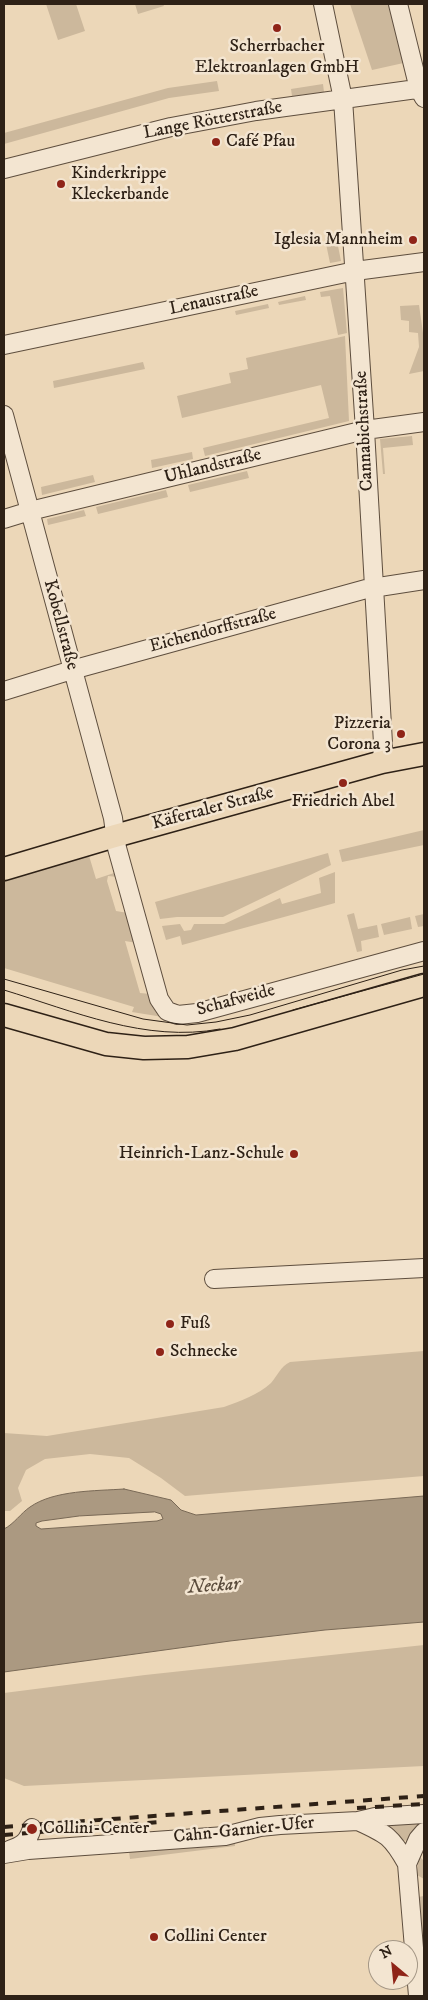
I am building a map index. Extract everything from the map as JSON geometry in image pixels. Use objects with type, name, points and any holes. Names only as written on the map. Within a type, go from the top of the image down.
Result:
[{"type":"main road","name":"Käfertaler Straße","points":[[4,869],[115,836],[382,762],[424,754]]},
{"type":"main road","name":"Schafweide","points":[[4,1015],[106,1044],[144,1048],[188,1047],[235,1039],[424,985]]},
{"type":"street","name":"Cannabichstraße","points":[[323,4],[343,99],[366,430],[383,743],[382,762]]},
{"type":"street","points":[[398,4],[422,92]]},
{"type":"street","name":"Lange Rötterstraße","points":[[4,169],[171,127],[256,111],[343,99],[422,92]]},
{"type":"street","name":"Lenaustraße","points":[[4,345],[355,271],[424,262]]},
{"type":"street","name":"Kobellstraße","points":[[4,415],[113,818],[115,836]]},
{"type":"street","name":"Uhlandstraße","points":[[4,519],[30,511],[366,430],[424,422]]},
{"type":"street","name":"Eichendorffstraße","points":[[4,691],[72,670],[374,587],[424,580]]},
{"type":"street","name":"Schafweide","points":[[115,836],[159,999],[167,1011],[178,1015],[197,1013],[424,950]]},
{"type":"street","points":[[214,1279],[424,1268]]},
{"type":"street","name":"Cahn-Garnier-Ufer","points":[[4,1853],[24,1844],[29,1838],[32,1828],[41,1841],[56,1848],[225,1836],[260,1827],[358,1821],[375,1817],[424,1814]]},
{"type":"street","points":[[358,1821],[388,1835],[407,1864],[420,1982],[418,1996]]},
{"type":"street","points":[[407,1864],[418,1839],[424,1832]]},
{"type":"shaded area","points":[[46,4],[76,4],[85,31],[58,40]]},
{"type":"shaded area","points":[[135,4],[163,4],[164,6],[138,14]]},
{"type":"shaded area","points":[[350,4],[393,4],[408,62],[372,70]]},
{"type":"shaded area","points":[[217,81],[219,91],[169,98],[4,144],[4,133],[168,88]]},
{"type":"shaded area","points":[[323,84],[324,92],[292,96],[291,89]]},
{"type":"shaded area","points":[[336,236],[341,261],[330,263],[325,239]]},
{"type":"shaded area","points":[[343,288],[347,333],[338,335],[330,296],[321,297],[320,292]]},
{"type":"shaded area","points":[[305,296],[306,300],[279,305],[278,302]]},
{"type":"shaded area","points":[[268,304],[269,308],[236,315],[235,311]]},
{"type":"shaded area","points":[[419,305],[424,340],[424,371],[409,374],[419,347],[418,333],[409,332],[409,321],[401,320],[400,306]]},
{"type":"shaded area","points":[[345,336],[349,421],[205,456],[203,448],[329,418],[321,385],[182,418],[177,396],[231,383],[229,373],[248,369],[246,358]]},
{"type":"shaded area","points":[[143,362],[145,369],[54,388],[53,381]]},
{"type":"shaded area","points":[[412,436],[413,445],[383,448],[385,474],[383,474],[380,439]]},
{"type":"shaded area","points":[[192,452],[193,459],[152,468],[151,460]]},
{"type":"shaded area","points":[[247,471],[249,478],[190,492],[188,485]]},
{"type":"shaded area","points":[[93,475],[95,482],[42,495],[41,487]]},
{"type":"shaded area","points":[[166,490],[168,497],[98,514],[96,507]]},
{"type":"shaded area","points":[[84,510],[86,516],[48,525],[47,519]]},
{"type":"shaded area","points":[[424,830],[424,845],[342,862],[339,850]]},
{"type":"shaded area","points":[[87,849],[96,879],[117,872],[118,877],[108,876],[107,881],[116,911],[128,913],[137,943],[125,941],[140,993],[151,994],[163,1017],[132,1012],[134,1007],[4,968],[4,874]]},
{"type":"shaded area","points":[[328,853],[331,865],[223,917],[160,919],[155,902]]},
{"type":"shaded area","points":[[335,872],[335,903],[182,945],[180,936],[166,940],[162,926],[180,924],[184,931],[191,930],[194,924],[224,924],[280,898],[282,904],[321,893],[319,878]]},
{"type":"shaded area","points":[[354,913],[358,929],[377,925],[379,937],[361,941],[362,951],[357,952],[347,915]]},
{"type":"shaded area","points":[[424,914],[424,926],[418,927],[415,916]]},
{"type":"shaded area","points":[[410,917],[412,929],[384,935],[381,924]]},
{"type":"shaded area","points":[[424,1351],[424,1476],[185,1496],[129,1458],[90,1454],[45,1459],[26,1470],[18,1488],[22,1501],[10,1511],[4,1511],[4,1433],[47,1436],[224,1407],[260,1391],[271,1383],[281,1369],[290,1362]]},
{"type":"shaded area","points":[[424,1645],[424,1766],[24,1786],[4,1778],[4,1693],[145,1675]]},
{"type":"shaded area","points":[[423,1822],[424,1824],[413,1840],[400,1841],[384,1826],[387,1824]]},
{"type":"shaded area","points":[[235,1838],[235,1846],[130,1859],[129,1852],[218,1845],[221,1841]]},
{"type":"shaded area","points":[[419,1856],[424,1861],[424,1879],[417,1875]]},
{"type":"shaded area","points":[[424,1896],[424,1960],[418,1897]]},
{"type":"water","name":"Neckar","points":[[124,1489],[171,1500],[181,1510],[196,1515],[424,1496],[424,1622],[325,1630],[230,1641],[4,1672],[4,1529],[30,1507],[51,1497],[76,1492]],"holes":[[[155,1512],[161,1514],[163,1519],[157,1521],[41,1529],[36,1526],[36,1523],[42,1521],[79,1516]]]},
{"type":"tram line","points":[[4,979],[143,1019],[187,1025],[216,1022],[250,1015],[402,970],[424,966]]},
{"type":"tram line","points":[[293,1010],[424,974]]},
{"type":"tram line","points":[[4,990],[110,1023],[137,1028],[165,1032],[220,1029]]},
{"type":"railway","points":[[4,1827],[424,1796]]},
{"type":"railway","points":[[357,1808],[424,1804]]},
{"type":"railway","points":[[4,1835],[160,1822]]},
{"type":"place","name":"Scherrbacher Elektroanlagen GmbH","points":[[277,28]]},
{"type":"place","name":"Café Pfau","points":[[216,142]]},
{"type":"place","name":"Kinderkrippe Kleckerbande","points":[[61,184]]},
{"type":"place","name":"Iglesia Mannheim","points":[[413,240]]},
{"type":"place","name":"Pizzeria Corona 3","points":[[401,734]]},
{"type":"place","name":"Friedrich Abel","points":[[343,783]]},
{"type":"place","name":"Heinrich-Lanz-Schule","points":[[294,1154]]},
{"type":"place","name":"Fuß","points":[[170,1324]]},
{"type":"place","name":"Schnecke","points":[[160,1352]]},
{"type":"place","name":"Collini-Center","points":[[32,1829]]},
{"type":"place","name":"Collini Center","points":[[154,1937]]}]
